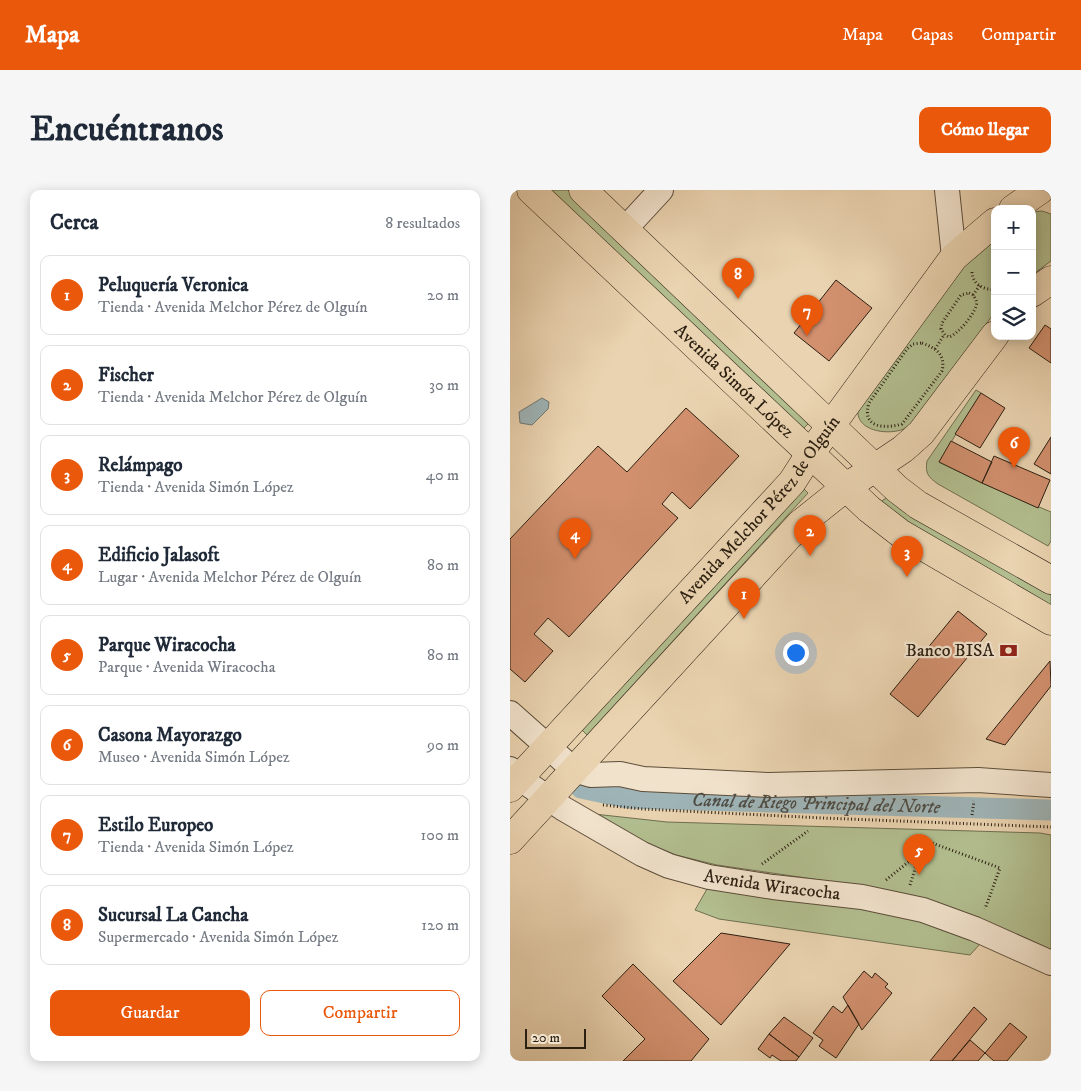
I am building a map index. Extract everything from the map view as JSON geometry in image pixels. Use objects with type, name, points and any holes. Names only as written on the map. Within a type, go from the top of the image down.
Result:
[{"type":"main road","name":"Avenida Simón López","points":[[531,190],[845,488],[900,533],[1051,621]]},
{"type":"main road","name":"Avenida Simón López","points":[[583,190],[897,489],[918,505],[1051,580]]},
{"type":"main road","points":[[1019,205],[1040,190]]},
{"type":"main road","name":"Avenida Melchor Pérez de Olguín","points":[[513,778],[546,747],[792,482],[831,425],[963,263],[985,228],[991,224]]},
{"type":"main road","points":[[1036,291],[1051,280]]},
{"type":"main road","name":"Avenida Melchor Pérez de Olguín","points":[[510,840],[800,524],[845,488],[903,449],[921,433],[991,340]]},
{"type":"street","points":[[625,229],[662,190]]},
{"type":"street","points":[[948,190],[963,263]]},
{"type":"street","points":[[510,713],[574,770],[592,775],[620,774],[643,780],[721,784],[768,785],[978,780],[1051,785]]},
{"type":"street","name":"Avenida Wiracocha","points":[[513,778],[642,854],[669,866],[709,877],[862,897],[923,910],[975,929],[1051,963]]},
{"type":"path","points":[[963,263],[975,282],[984,289],[991,290]]},
{"type":"path","points":[[973,295],[980,286]]},
{"type":"path","points":[[961,295],[973,295],[976,306],[959,332],[949,337],[944,335],[941,329],[942,323],[961,295]]},
{"type":"path","points":[[935,349],[944,335]]},
{"type":"path","points":[[922,343],[935,349],[942,357],[944,363],[942,371],[907,419],[902,424],[894,427],[882,428],[872,423],[868,418],[867,409],[869,403],[907,349],[913,344],[922,343]]},
{"type":"path","points":[[972,815],[975,797]]},
{"type":"path","points":[[598,805],[643,810],[1051,827]]},
{"type":"path","points":[[757,867],[808,831]]},
{"type":"path","points":[[880,884],[932,843],[1000,868],[983,917]]},
{"type":"path","points":[[908,889],[920,852]]},
{"type":"green space","points":[[550,190],[568,190],[812,420],[803,429]]},
{"type":"green space","points":[[1042,211],[1051,214],[1051,261],[1036,272],[1036,250],[1036,212]]},
{"type":"green space","points":[[991,241],[991,317],[912,424],[901,430],[891,432],[877,431],[865,425],[858,415],[858,408],[966,263]]},
{"type":"green space","points":[[976,390],[981,393],[939,462],[982,483],[1051,512],[1051,541],[1048,546],[938,484],[928,474],[926,469],[927,461]]},
{"type":"green space","points":[[802,487],[808,493],[587,735],[581,729]]},
{"type":"green space","points":[[887,498],[911,514],[1051,595],[1051,608],[905,525],[881,504]]},
{"type":"green space","points":[[594,814],[667,822],[1040,833],[1051,835],[1051,953],[868,887],[717,865],[676,855],[646,843]]},
{"type":"green space","points":[[707,889],[812,899],[909,918],[942,927],[980,944],[970,955],[719,919],[695,910]]},
{"type":"water","points":[[542,398],[549,402],[548,409],[532,425],[520,423],[519,412]]},
{"type":"building","points":[[836,280],[872,308],[829,361],[794,333]]},
{"type":"building","points":[[1045,325],[1051,329],[1051,363],[1029,348]]},
{"type":"building","points":[[981,393],[1005,408],[980,448],[955,434]]},
{"type":"building","points":[[686,408],[739,456],[690,509],[672,492],[662,504],[678,518],[569,637],[548,618],[534,634],[553,651],[525,682],[510,669],[510,539],[598,446],[627,472]]},
{"type":"building","points":[[1051,437],[1051,474],[1034,464]]},
{"type":"building","points":[[951,441],[992,462],[982,483],[939,462]]},
{"type":"building","points":[[994,456],[1050,480],[1038,508],[982,483]]},
{"type":"building","points":[[958,611],[987,634],[918,717],[890,694]]},
{"type":"building","points":[[1050,661],[1051,686],[1005,745],[986,739]]},
{"type":"building","points":[[721,933],[790,944],[721,1025],[673,981]]},
{"type":"building","points":[[633,964],[709,1039],[691,1061],[623,1061],[645,1039],[602,996]]},
{"type":"building","points":[[864,971],[872,978],[875,973],[888,984],[885,987],[892,993],[862,1030],[843,997]]},
{"type":"building","points":[[848,1005],[859,1024],[836,1058],[819,1046],[823,1040],[813,1033],[833,1006],[842,1013]]},
{"type":"building","points":[[974,1007],[987,1019],[952,1061],[930,1061]]},
{"type":"building","points":[[784,1017],[813,1038],[799,1057],[769,1034]]},
{"type":"building","points":[[1010,1023],[1027,1037],[1007,1061],[994,1061],[985,1053]]},
{"type":"building","points":[[769,1034],[799,1057],[796,1061],[781,1061],[772,1055],[770,1058],[758,1049]]},
{"type":"building","points":[[970,1040],[985,1053],[978,1061],[952,1061]]},
{"type":"waterway","name":"Canal de Riego Principal del Norte","points":[[581,788],[628,798],[1051,810]]},
{"type":"place","name":"Sucursal La Cancha","points":[[738,299]]},
{"type":"place","name":"Estilo Europeo","points":[[807,336]]},
{"type":"place","name":"Casona Mayorazgo","points":[[1014,468]]},
{"type":"place","name":"Fischer","points":[[810,556]]},
{"type":"place","name":"Edificio Jalasoft","points":[[575,559]]},
{"type":"place","name":"Relámpago","points":[[907,577]]},
{"type":"place","name":"Peluquería Veronica","points":[[744,619]]},
{"type":"place","name":"Banco BISA","points":[[1008,651]]},
{"type":"place","name":"Parque Wiracocha","points":[[919,875]]}]
